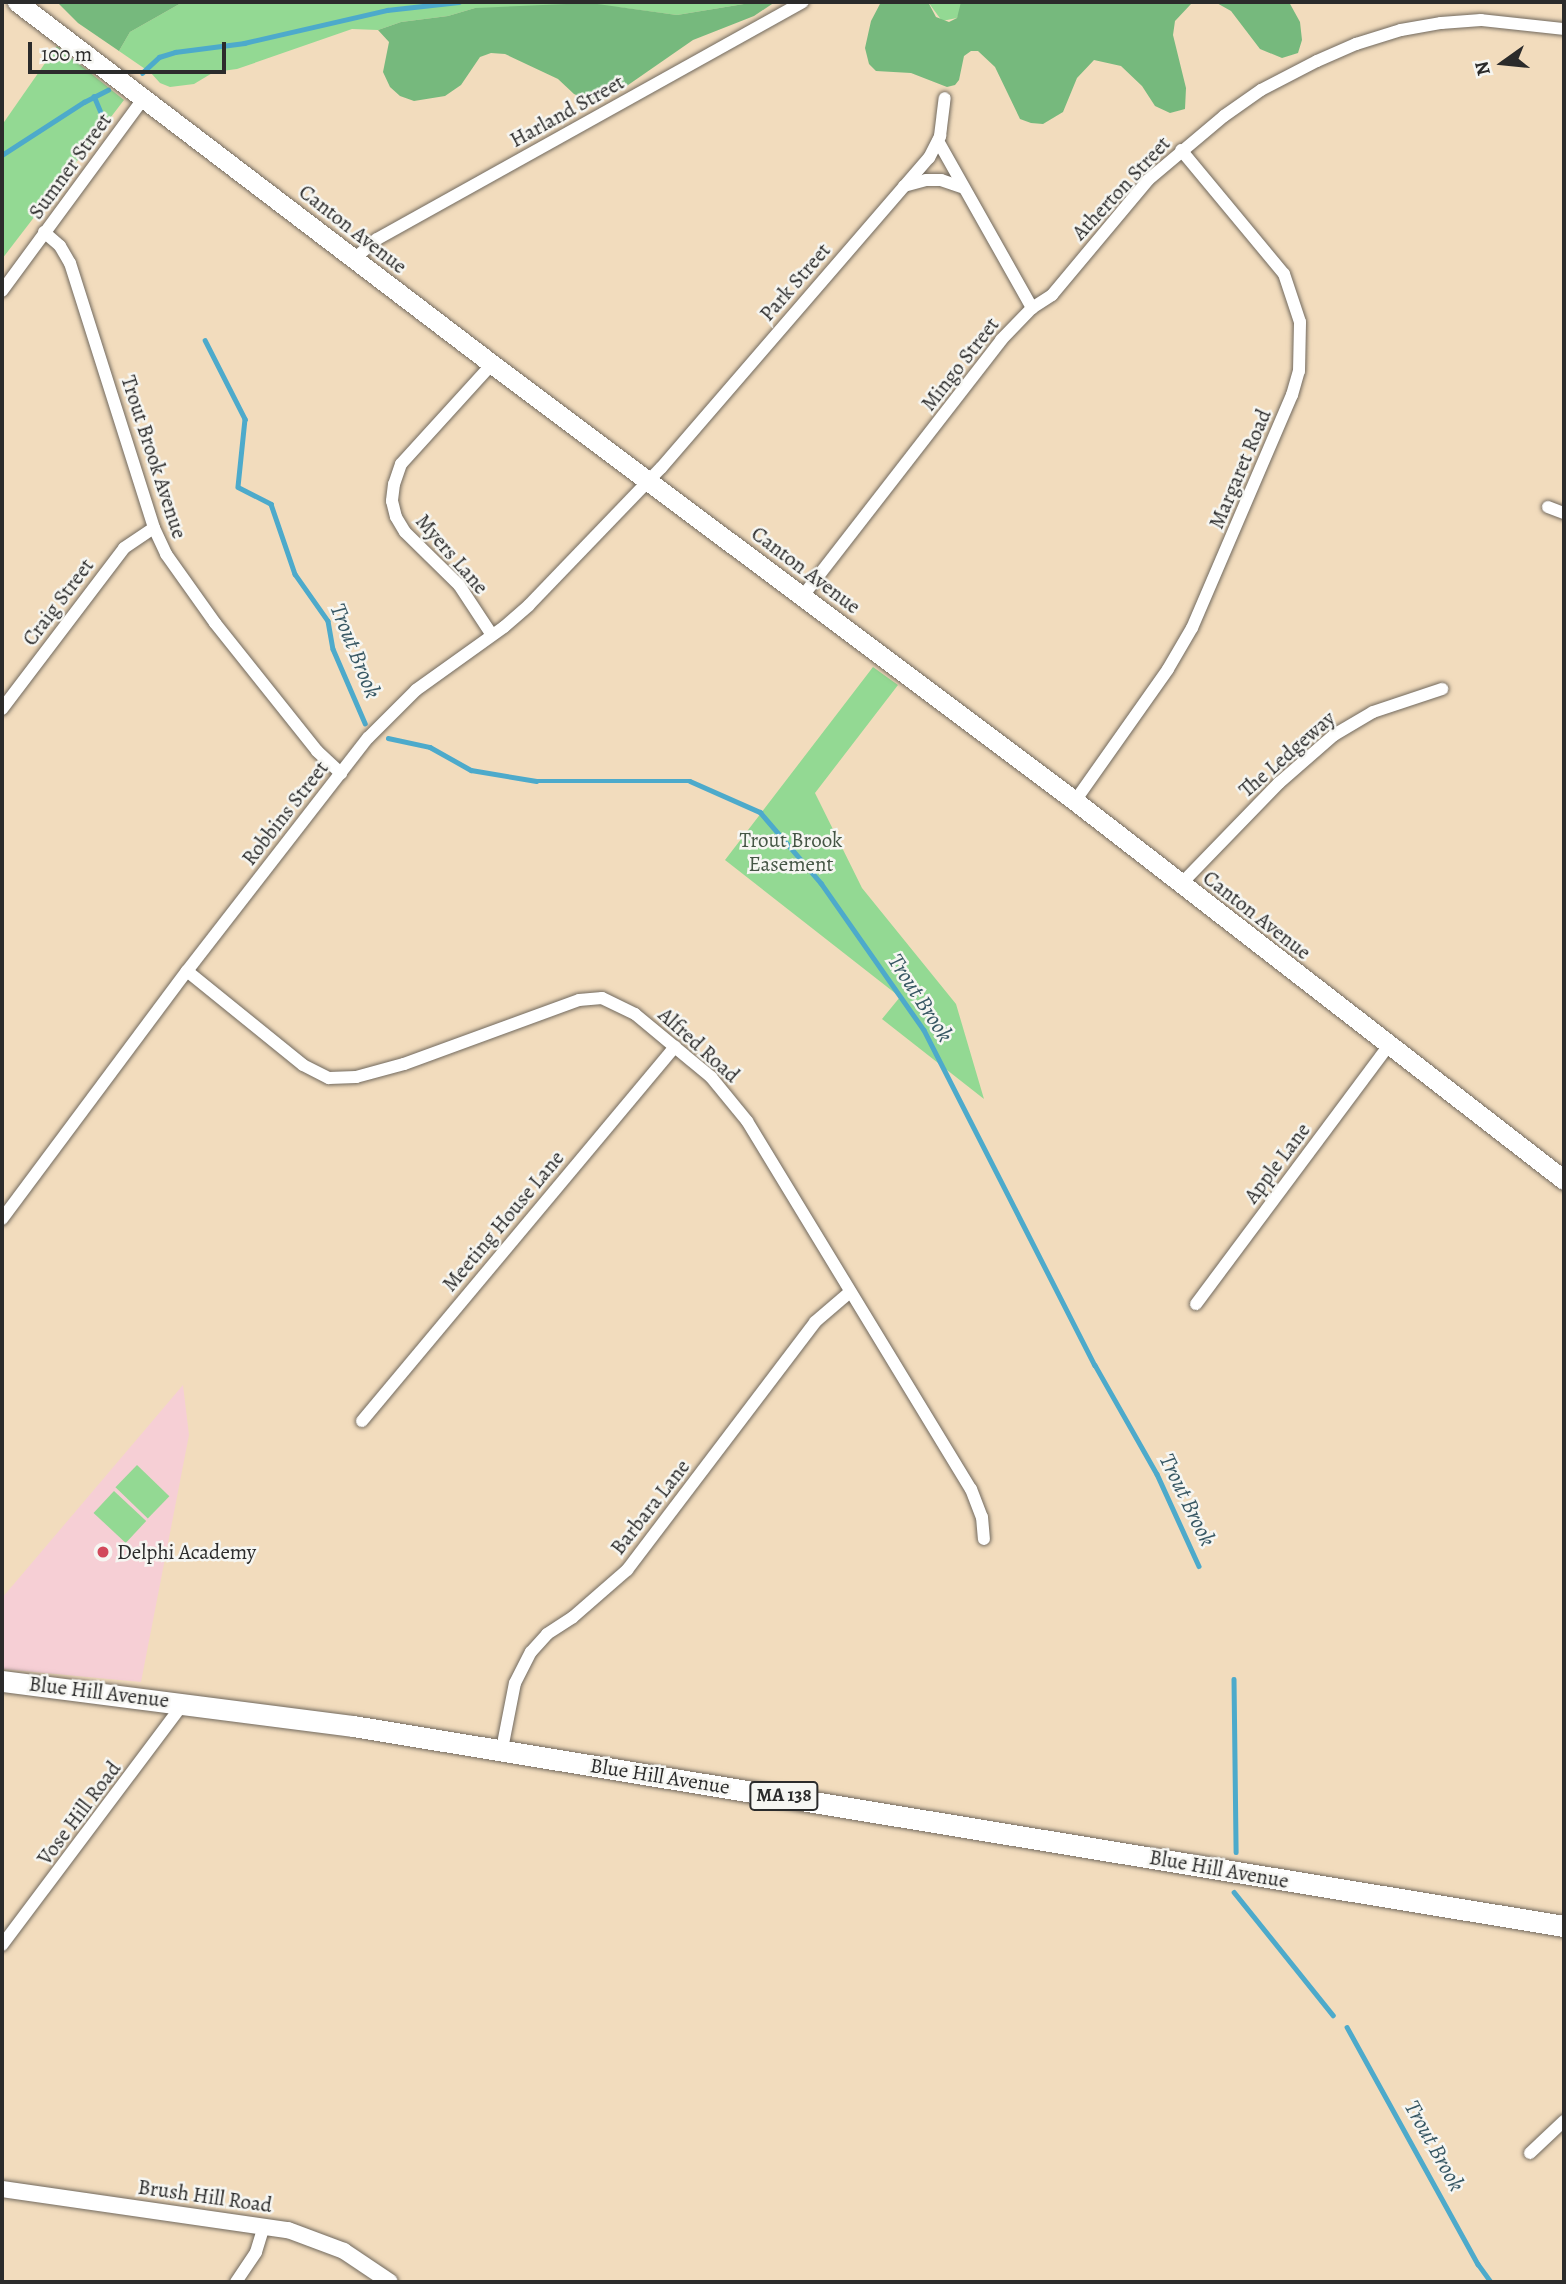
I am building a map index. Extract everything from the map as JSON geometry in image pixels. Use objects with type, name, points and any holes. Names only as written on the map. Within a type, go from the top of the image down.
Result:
[{"type":"highway","name":"Blue Hill Avenue","points":[[2,1681],[184,1702],[502,1749],[1564,1926]]},
{"type":"main road","name":"Canton Avenue","points":[[17,2],[632,470],[650,480],[1075,801],[1564,1180]]},
{"type":"street","name":"Harland Street","points":[[354,259],[370,243],[802,2]]},
{"type":"street","name":"Atherton Street","points":[[1032,308],[1052,295],[1130,201],[1181,150],[1237,106],[1268,86],[1330,54],[1371,39],[1428,25],[1468,21],[1516,22],[1564,29]]},
{"type":"street","name":"Sumner Street","points":[[2,291],[144,98]]},
{"type":"street","name":"Park Street","points":[[650,480],[904,187],[938,141],[945,98]]},
{"type":"street","points":[[938,141],[1032,308]]},
{"type":"street","name":"Margaret Road","points":[[1075,801],[1168,669],[1192,628],[1292,395],[1299,370],[1300,322],[1284,274],[1203,172],[1181,150]]},
{"type":"street","points":[[904,187],[918,181],[941,180],[965,190]]},
{"type":"street","name":"Trout Brook Avenue","points":[[44,232],[60,246],[71,264],[154,528],[166,555],[215,623],[317,751],[341,773]]},
{"type":"street","name":"Mingo Street","points":[[803,597],[995,347],[1032,308]]},
{"type":"street","name":"Myers Lane","points":[[492,364],[401,464],[395,477],[392,501],[405,532],[459,585],[492,635]]},
{"type":"street","name":"Robbins Street","points":[[2,1219],[187,971],[341,773],[402,701],[492,635],[562,573],[650,480]]},
{"type":"street","points":[[1548,507],[1564,513]]},
{"type":"street","name":"Craig Street","points":[[2,709],[124,548],[139,535],[154,528]]},
{"type":"street","name":"The Ledgeway","points":[[1181,884],[1272,790],[1334,736],[1384,708],[1442,689]]},
{"type":"street","name":"Alfred Road","points":[[187,971],[303,1065],[329,1078],[346,1078],[388,1069],[571,1002],[594,998],[626,1008],[711,1077],[737,1107],[971,1489],[982,1517],[984,1539]]},
{"type":"street","name":"Meeting House Lane","points":[[362,1421],[674,1046]]},
{"type":"street","name":"Apple Lane","points":[[1196,1304],[1388,1046]]},
{"type":"street","name":"Barbara Lane","points":[[502,1749],[515,1683],[531,1652],[547,1634],[573,1617],[627,1570],[815,1322],[850,1292]]},
{"type":"street","name":"Vose Hill Road","points":[[2,1944],[184,1702]]},
{"type":"street","points":[[1530,2153],[1564,2121]]},
{"type":"street","name":"Brush Hill Road","points":[[2,2189],[298,2232],[331,2245],[369,2266],[390,2282]]},
{"type":"street","points":[[236,2282],[256,2252],[264,2225]]},
{"type":"shaded area","name":"Delphi Academy","points":[[183,1385],[189,1435],[141,1682],[2,1669],[2,1598]]},
{"type":"green space","points":[[57,2],[183,2],[130,32],[119,51],[78,23]]},
{"type":"green space","points":[[183,2],[756,2],[677,15],[617,7],[475,8],[448,16],[401,22],[378,30],[352,29],[237,69],[214,72],[194,84],[170,87],[160,83],[151,73],[119,51],[130,32]]},
{"type":"green space","points":[[756,2],[775,2],[754,16],[693,40],[618,92],[601,98],[585,99],[574,94],[558,79],[505,54],[491,53],[480,57],[461,85],[445,96],[414,101],[400,96],[390,87],[383,72],[389,42],[378,30],[401,22],[448,16],[475,8],[590,3],[677,15]]},
{"type":"green space","points":[[881,2],[928,2],[936,17],[949,22],[957,18],[961,2],[1211,2],[1191,4],[1175,21],[1173,35],[1186,88],[1185,109],[1170,113],[1155,106],[1142,86],[1121,66],[1094,60],[1077,78],[1063,112],[1043,124],[1020,119],[995,67],[978,51],[971,51],[964,56],[959,80],[955,85],[947,87],[911,73],[876,71],[869,64],[865,48],[871,21]]},
{"type":"green space","points":[[928,2],[961,2],[961,9],[957,18],[942,21]]},
{"type":"green space","points":[[1215,2],[1289,2],[1300,22],[1302,40],[1298,53],[1282,58],[1260,49],[1231,11]]},
{"type":"green space","points":[[57,46],[124,100],[2,259],[2,125]]},
{"type":"green space","name":"Trout Brook Easement","points":[[873,667],[898,685],[815,793],[862,888],[956,1004],[984,1099],[882,1019],[900,997],[725,860]]},
{"type":"green space","points":[[137,1465],[169,1496],[148,1519],[115,1487]]},
{"type":"green space","points":[[114,1491],[146,1521],[126,1543],[94,1513]]},
{"type":"waterway","points":[[142,73],[159,57],[175,52],[244,43],[387,10],[459,2]]},
{"type":"waterway","points":[[2,155],[84,102],[108,90]]},
{"type":"waterway","name":"Trout Brook","points":[[94,96],[102,115]]},
{"type":"waterway","name":"Trout Brook","points":[[205,340],[245,419],[238,487],[271,504],[295,574],[328,621],[333,649],[365,723]]},
{"type":"waterway","name":"Trout Brook","points":[[388,738],[430,747],[471,770],[536,781],[690,781],[760,812],[821,883],[924,1030],[1095,1365],[1157,1474],[1199,1566]]},
{"type":"waterway","name":"Trout Brook","points":[[1234,1679],[1236,1852]]},
{"type":"waterway","name":"Trout Brook","points":[[1234,1892],[1333,2015]]},
{"type":"waterway","name":"Trout Brook","points":[[1347,2027],[1478,2264],[1491,2282]]},
{"type":"place","name":"Delphi Academy","points":[[103,1552]]}]
